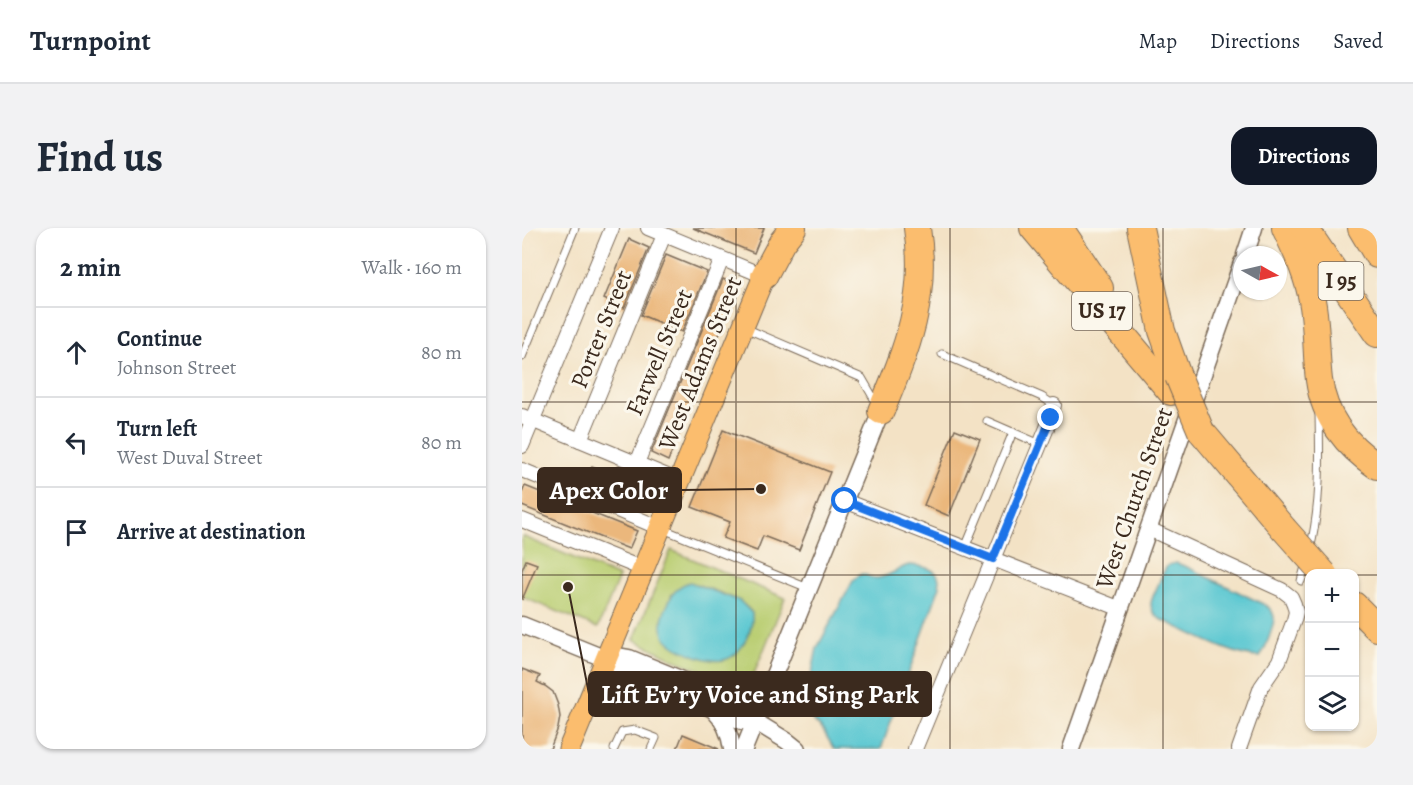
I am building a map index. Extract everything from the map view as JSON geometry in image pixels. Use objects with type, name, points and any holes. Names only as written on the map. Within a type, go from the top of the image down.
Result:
[{"type":"highway","points":[[764,276],[782,242],[793,228]]},
{"type":"highway","points":[[881,411],[906,350],[915,314],[920,267],[917,228]]},
{"type":"highway","name":"US 17","points":[[1033,228],[1174,384]]},
{"type":"highway","points":[[1060,228],[1125,325],[1174,384],[1201,431],[1283,528],[1308,569]]},
{"type":"highway","points":[[1140,228],[1174,384]]},
{"type":"highway","points":[[1361,228],[1377,255]]},
{"type":"highway","points":[[1293,232],[1312,298],[1317,332],[1318,370],[1324,401],[1339,431],[1377,466]]},
{"type":"highway","name":"I 95","points":[[1293,232],[1377,334]]},
{"type":"highway","points":[[1359,610],[1377,628]]},
{"type":"main road","name":"West Adams Street","points":[[569,749],[764,276]]},
{"type":"street","points":[[522,446],[527,418],[612,228]]},
{"type":"street","points":[[648,228],[764,276]]},
{"type":"street","name":"West Adams Street","points":[[764,276],[777,228]]},
{"type":"street","points":[[1248,246],[1254,228]]},
{"type":"street","name":"Porter Street","points":[[580,440],[664,235]]},
{"type":"street","name":"Farwell Street","points":[[637,463],[722,259]]},
{"type":"street","name":"West Church Street","points":[[1071,749],[1233,289]]},
{"type":"street","points":[[915,749],[1054,405]]},
{"type":"street","points":[[744,749],[881,411]]},
{"type":"street","points":[[527,418],[679,481]]},
{"type":"street","points":[[522,470],[660,528]]},
{"type":"street","points":[[845,501],[1121,609]]},
{"type":"street","points":[[522,520],[643,569]]},
{"type":"street","points":[[1149,530],[1282,590],[1291,597],[1294,604],[1296,612],[1294,620],[1280,657],[1263,682],[1239,749]]},
{"type":"street","points":[[522,625],[606,659],[613,667],[623,672],[712,709],[742,721],[756,722],[797,749]]},
{"type":"street","points":[[606,659],[618,656],[629,658],[709,691],[750,710],[756,722]]},
{"type":"street","points":[[712,709],[725,724],[732,749]]},
{"type":"lane","points":[[522,357],[575,228]]},
{"type":"lane","points":[[743,327],[862,378],[881,411]]},
{"type":"lane","points":[[942,354],[1042,397],[1054,405]]},
{"type":"lane","points":[[1313,569],[1313,534],[1319,493],[1318,370]]},
{"type":"lane","points":[[987,421],[1040,444]]},
{"type":"lane","points":[[965,548],[1013,432]]},
{"type":"lane","points":[[660,528],[809,589]]},
{"type":"lane","points":[[614,749],[622,732],[635,730],[656,738],[651,749]]},
{"type":"green space","points":[[522,536],[619,577],[598,628],[522,597]]},
{"type":"green space","points":[[671,550],[785,598],[749,686],[677,661],[634,639]],"holes":[[[696,584],[734,599],[752,613],[747,638],[733,655],[698,656],[676,645],[664,634],[662,620],[672,594]]]},
{"type":"water","points":[[1176,563],[1265,605],[1271,610],[1274,617],[1273,626],[1260,657],[1223,648],[1160,619],[1155,614],[1151,606],[1152,598],[1166,567]]},
{"type":"water","points":[[909,565],[936,573],[940,586],[881,749],[834,749],[823,730],[809,716],[806,709],[817,648],[857,577],[864,574],[879,578]]},
{"type":"water","points":[[690,582],[740,601],[752,613],[751,626],[746,640],[738,652],[727,659],[702,658],[675,646],[664,635],[662,619],[670,600],[679,587]]},
{"type":"building","points":[[693,228],[764,228],[754,253]]},
{"type":"building","points":[[629,239],[649,248],[624,308],[604,299]]},
{"type":"building","points":[[666,255],[707,272],[682,332],[641,315]]},
{"type":"building","points":[[723,279],[739,286],[668,461],[651,453]]},
{"type":"building","points":[[955,429],[980,439],[949,516],[924,505]]},
{"type":"building","points":[[723,430],[830,472],[799,550],[763,536],[757,551],[723,538],[730,522],[692,507]]},
{"type":"building","points":[[592,466],[653,491],[645,510],[585,485]]},
{"type":"building","points":[[525,486],[637,531],[629,549],[522,506],[522,493]]},
{"type":"building","points":[[526,560],[537,564],[522,600],[522,570]]},
{"type":"building","points":[[522,669],[540,676],[537,682],[553,692],[558,705],[560,717],[558,728],[550,749],[522,749]]},
{"type":"building","points":[[683,734],[719,749],[677,749]]},
{"type":"place","name":"Apex Color","points":[[761,489]]},
{"type":"place","name":"Lift Ev’ry Voice and Sing Park","points":[[568,587]]},
{"type":"route","points":[[845,501],[993,559],[1051,418]]}]
